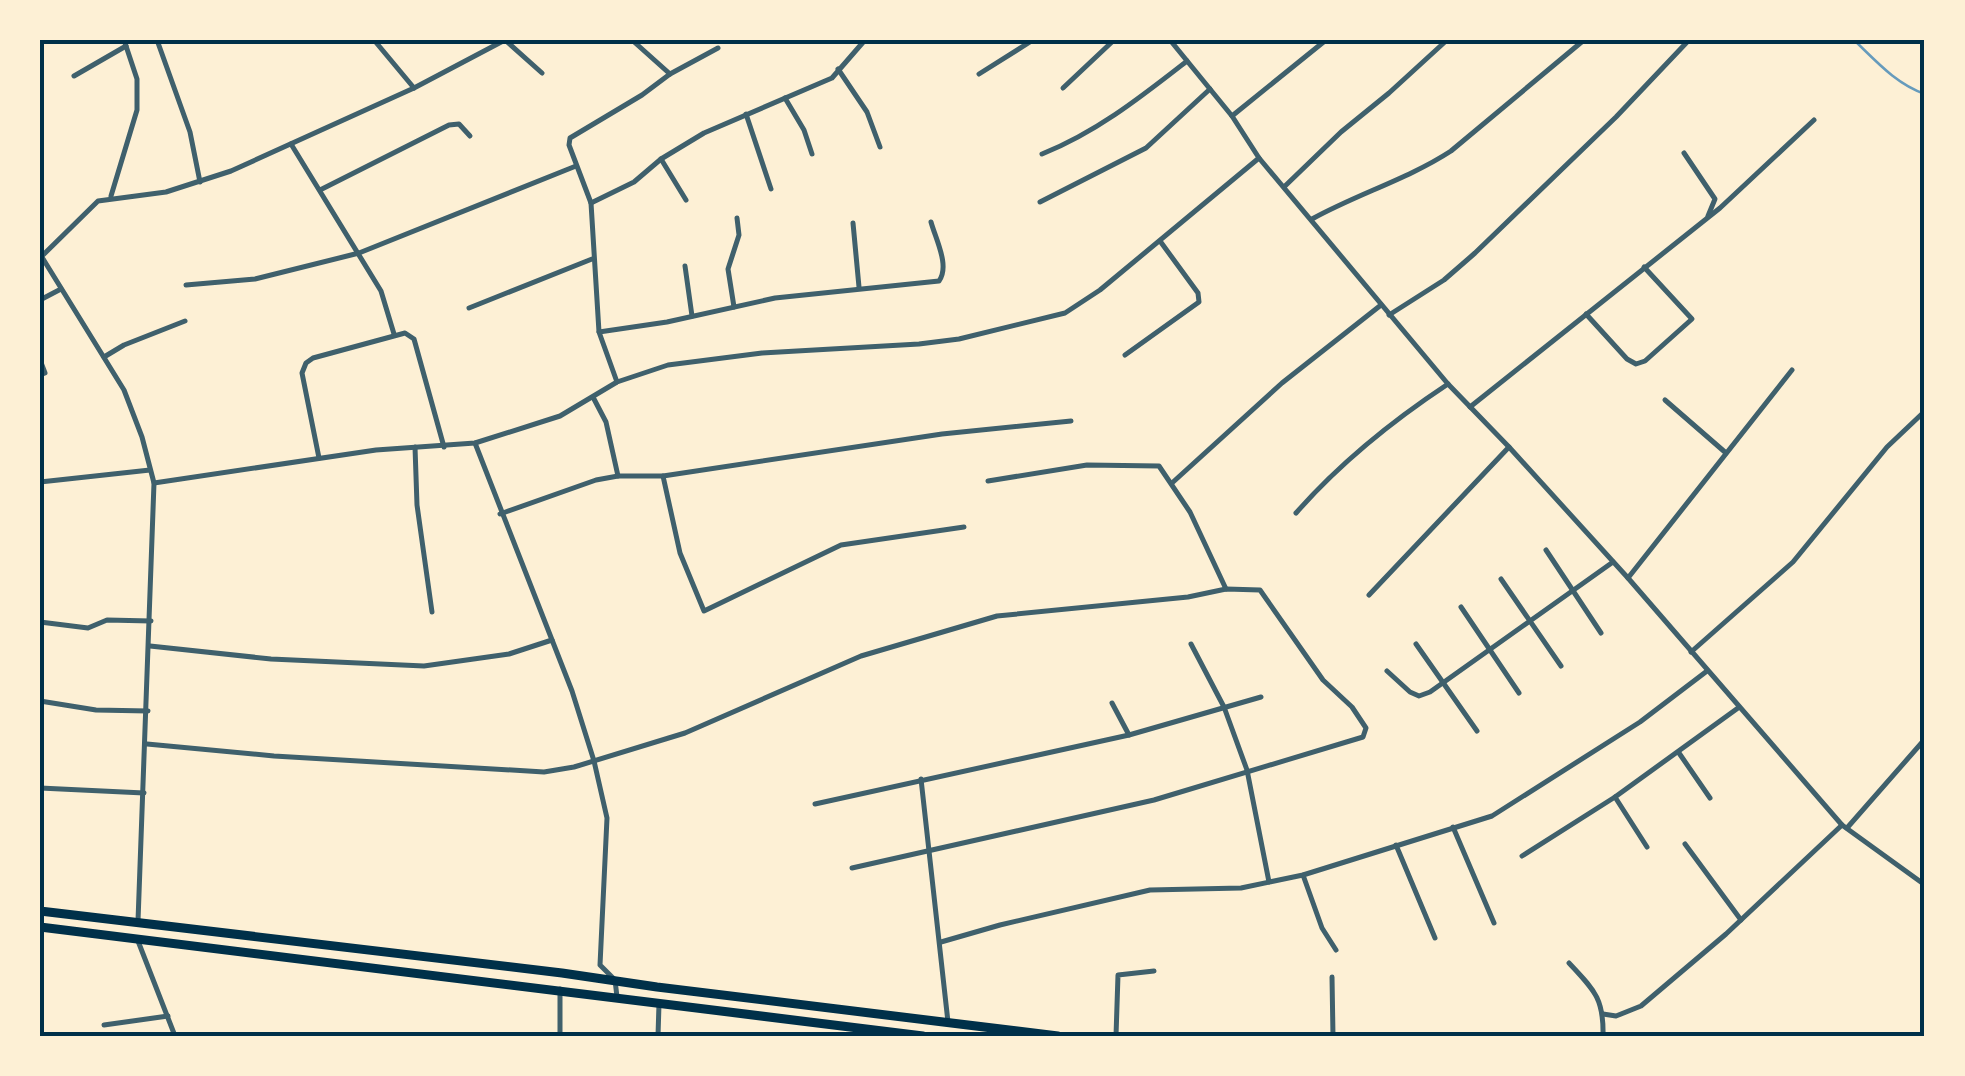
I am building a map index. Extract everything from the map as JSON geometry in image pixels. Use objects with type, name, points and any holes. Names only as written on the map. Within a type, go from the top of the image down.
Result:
[{"type":"main road","points":[[40,911],[1058,1036]]},
{"type":"main road","points":[[40,927],[560,989],[847,1032],[923,1036]]},
{"type":"street","points":[[157,40],[190,132],[200,182]]},
{"type":"street","points":[[197,40],[209,40]]},
{"type":"street","points":[[374,40],[414,88]]},
{"type":"street","points":[[138,924],[154,483],[124,390],[41,255],[78,223],[93,204],[110,197],[166,192],[200,182],[414,88],[505,40],[542,73]]},
{"type":"street","points":[[632,40],[670,74]]},
{"type":"street","points":[[591,204],[746,114],[832,78],[865,40]]},
{"type":"street","points":[[980,74],[1032,40]]},
{"type":"street","points":[[1064,88],[1114,40]]},
{"type":"street","points":[[1170,40],[1232,116],[1259,158],[1448,384],[1628,578],[1844,826],[1924,883]]},
{"type":"street","points":[[1232,116],[1326,40]]},
{"type":"street","points":[[1284,187],[1447,40]]},
{"type":"street","points":[[1312,219],[1451,151],[1584,40]]},
{"type":"street","points":[[1389,314],[1444,280],[1475,253],[1689,40]]},
{"type":"street","points":[[74,76],[125,43],[137,79],[137,110],[110,197]]},
{"type":"street","points":[[618,382],[599,332],[591,204],[569,145],[570,138],[718,48]]},
{"type":"street","points":[[1042,154],[1117,116],[1187,60]]},
{"type":"street","points":[[838,70],[867,112],[880,147]]},
{"type":"street","points":[[1040,202],[1146,148],[1210,90]]},
{"type":"street","points":[[785,98],[804,130],[812,154]]},
{"type":"street","points":[[746,114],[771,189]]},
{"type":"street","points":[[1470,407],[1706,218],[1814,120]]},
{"type":"street","points":[[320,190],[448,125],[459,124],[470,136]]},
{"type":"street","points":[[291,144],[381,290],[394,334]]},
{"type":"street","points":[[1684,153],[1715,199],[1706,218]]},
{"type":"street","points":[[154,483],[318,458],[476,443],[528,428],[594,399],[618,382],[668,365],[762,353],[959,339],[1066,313],[1259,158]]},
{"type":"street","points":[[661,160],[686,200]]},
{"type":"street","points":[[186,285],[255,279],[358,253],[576,166]]},
{"type":"street","points":[[734,306],[728,268],[738,235],[737,218]]},
{"type":"street","points":[[599,332],[859,287],[902,288],[942,280],[944,265],[931,222]]},
{"type":"street","points":[[853,223],[859,287]]},
{"type":"street","points":[[1125,355],[1199,302],[1198,293],[1160,241]]},
{"type":"street","points":[[470,308],[593,259]]},
{"type":"street","points":[[685,266],[692,316]]},
{"type":"street","points":[[1586,314],[1627,359],[1636,364],[1645,361],[1692,319],[1644,267]]},
{"type":"street","points":[[40,300],[61,289]]},
{"type":"street","points":[[1172,483],[1282,383],[1381,304]]},
{"type":"street","points":[[104,357],[185,321]]},
{"type":"street","points":[[318,458],[302,373],[306,363],[394,334],[410,334],[414,339],[444,447]]},
{"type":"street","points":[[40,360],[45,373],[40,376]]},
{"type":"street","points":[[1628,578],[1792,370]]},
{"type":"street","points":[[1296,512],[1404,412],[1448,384]]},
{"type":"street","points":[[594,399],[606,422],[618,476]]},
{"type":"street","points":[[1665,400],[1726,453]]},
{"type":"street","points":[[1691,652],[1793,562],[1866,472],[1925,411]]},
{"type":"street","points":[[500,514],[618,476],[663,476],[942,434],[1071,420]]},
{"type":"street","points":[[476,443],[594,761],[606,818],[600,965],[615,980],[617,997]]},
{"type":"street","points":[[415,447],[417,504],[432,612]]},
{"type":"street","points":[[1369,595],[1510,447]]},
{"type":"street","points":[[988,481],[1087,465],[1152,464],[1163,469],[1172,483],[1214,557],[1226,589]]},
{"type":"street","points":[[40,482],[150,470]]},
{"type":"street","points":[[663,476],[680,553],[704,611],[841,545],[964,526]]},
{"type":"street","points":[[1546,550],[1601,634]]},
{"type":"street","points":[[1387,671],[1420,696],[1613,562]]},
{"type":"street","points":[[1500,580],[1561,666]]},
{"type":"street","points":[[147,744],[274,756],[544,772],[594,761],[685,732],[862,656],[997,616],[1188,597],[1226,589],[1260,590],[1323,680],[1352,707],[1366,728],[1363,736],[1154,800],[852,868]]},
{"type":"street","points":[[1461,607],[1519,693]]},
{"type":"street","points":[[40,622],[88,628],[107,620],[151,622]]},
{"type":"street","points":[[150,646],[271,659],[424,666],[509,654],[552,640]]},
{"type":"street","points":[[1190,644],[1224,708],[1247,770],[1269,882]]},
{"type":"street","points":[[1416,644],[1477,732]]},
{"type":"street","points":[[941,942],[1000,924],[1150,890],[1241,888],[1303,875],[1492,816],[1640,722],[1707,671]]},
{"type":"street","points":[[814,804],[1128,735],[1261,698]]},
{"type":"street","points":[[40,701],[96,710],[148,712]]},
{"type":"street","points":[[1112,703],[1128,735]]},
{"type":"street","points":[[1522,856],[1679,754],[1739,708]]},
{"type":"street","points":[[1603,1014],[1616,1016],[1641,1006],[1844,826],[1925,739]]},
{"type":"street","points":[[1679,754],[1710,798]]},
{"type":"street","points":[[921,780],[948,1022]]},
{"type":"street","points":[[40,788],[144,792]]},
{"type":"street","points":[[1615,797],[1647,847]]},
{"type":"street","points":[[1453,827],[1494,923]]},
{"type":"street","points":[[1685,844],[1741,920]]},
{"type":"street","points":[[1396,846],[1435,938]]},
{"type":"street","points":[[1303,875],[1322,928],[1336,950]]},
{"type":"street","points":[[136,938],[175,1036]]},
{"type":"street","points":[[1570,963],[1598,994],[1603,1036]]},
{"type":"street","points":[[1116,1036],[1118,975],[1154,971]]},
{"type":"street","points":[[1332,977],[1333,1036]]},
{"type":"street","points":[[560,989],[560,1036]]},
{"type":"street","points":[[658,1036],[660,1004]]},
{"type":"street","points":[[104,1024],[168,1016]]},
{"type":"waterway","points":[[1854,40],[1896,78],[1925,94]]}]
